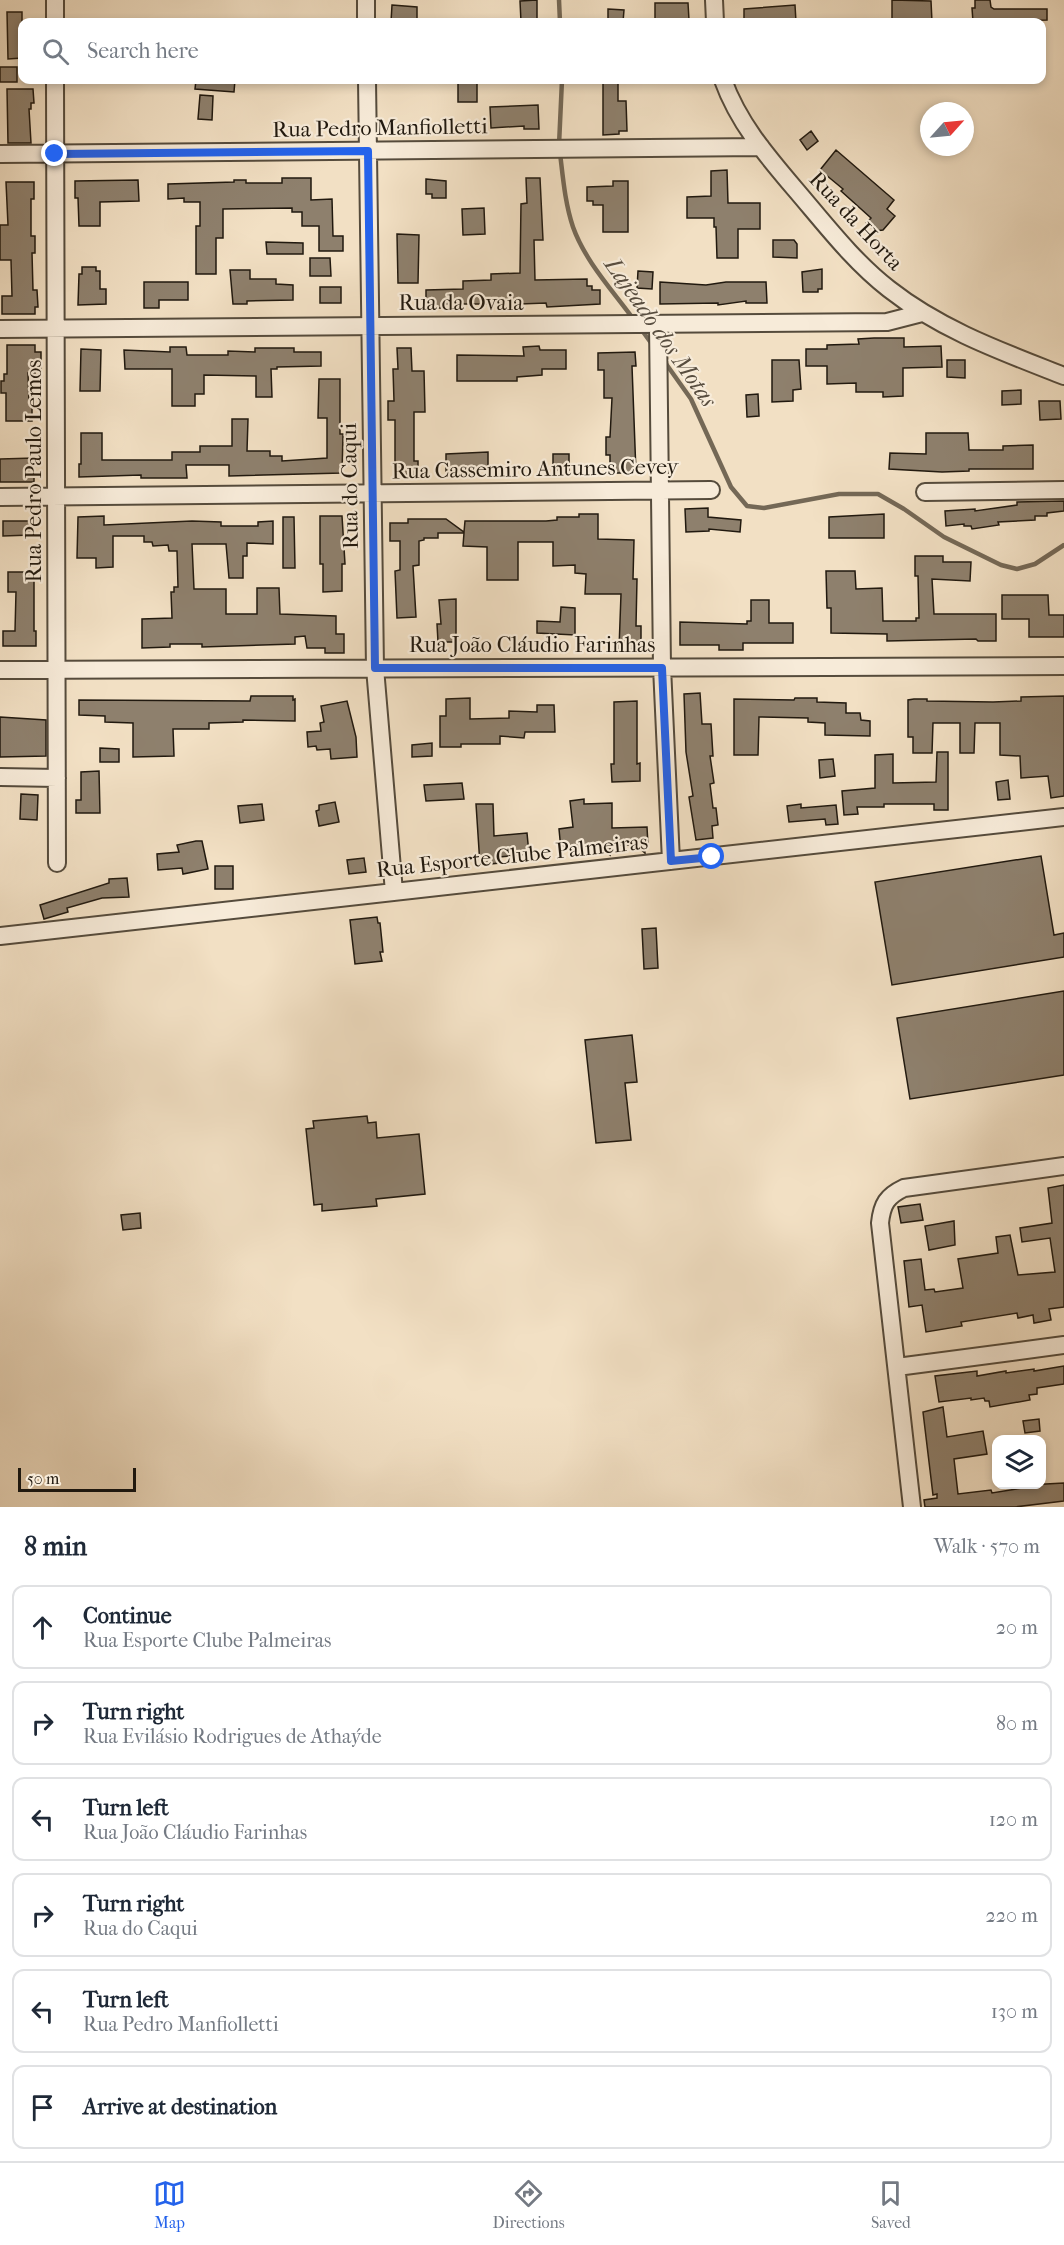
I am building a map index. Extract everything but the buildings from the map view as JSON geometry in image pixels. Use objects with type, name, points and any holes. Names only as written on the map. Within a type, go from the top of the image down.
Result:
[{"type":"street","points":[[55,0],[55,18]]},
{"type":"street","points":[[366,0],[366,18]]},
{"type":"street","points":[[714,0],[715,18]]},
{"type":"street","name":"Rua Pedro Paulo Lemos","points":[[55,84],[57,863]]},
{"type":"street","name":"Rua do Caqui","points":[[367,84],[375,668],[394,892]]},
{"type":"street","name":"Rua da Horta","points":[[725,84],[741,121],[761,147],[862,266],[888,289],[922,313],[978,342],[1064,376]]},
{"type":"street","name":"Rua Pedro Manfiolletti","points":[[0,154],[761,147]]},
{"type":"street","name":"Rua da Ovaia","points":[[0,329],[887,322],[922,313]]},
{"type":"street","points":[[654,324],[658,342],[662,668],[671,861]]},
{"type":"street","name":"Rua Cassemiro Antunes Cevey","points":[[0,496],[711,490]]},
{"type":"street","points":[[925,492],[1064,490]]},
{"type":"street","name":"Rua João Cláudio Farinhas","points":[[0,670],[1064,666]]},
{"type":"street","points":[[0,777],[57,778]]},
{"type":"street","name":"Rua Esporte Clube Palmeiras","points":[[0,936],[1064,817]]},
{"type":"street","points":[[912,1507],[880,1223],[886,1198],[904,1188],[1064,1166]]},
{"type":"street","points":[[897,1367],[1064,1345]]},
{"type":"waterway","name":"Lajeado dos Motas","points":[[559,0],[560,18]]},
{"type":"waterway","name":"Lajeado dos Motas","points":[[559,145],[562,84]]},
{"type":"waterway","name":"Lajeado dos Motas","points":[[560,153],[568,209],[578,240],[592,264],[634,320]]},
{"type":"waterway","name":"Lajeado dos Motas","points":[[641,329],[654,347]]},
{"type":"waterway","name":"Lajeado dos Motas","points":[[664,361],[691,399],[731,487],[747,506],[764,508],[839,494],[878,494],[944,537],[1001,565],[1017,569],[1035,564],[1064,545]]},
{"type":"route","points":[[55,154],[368,151],[375,668],[662,668],[671,861],[712,857]]}]
